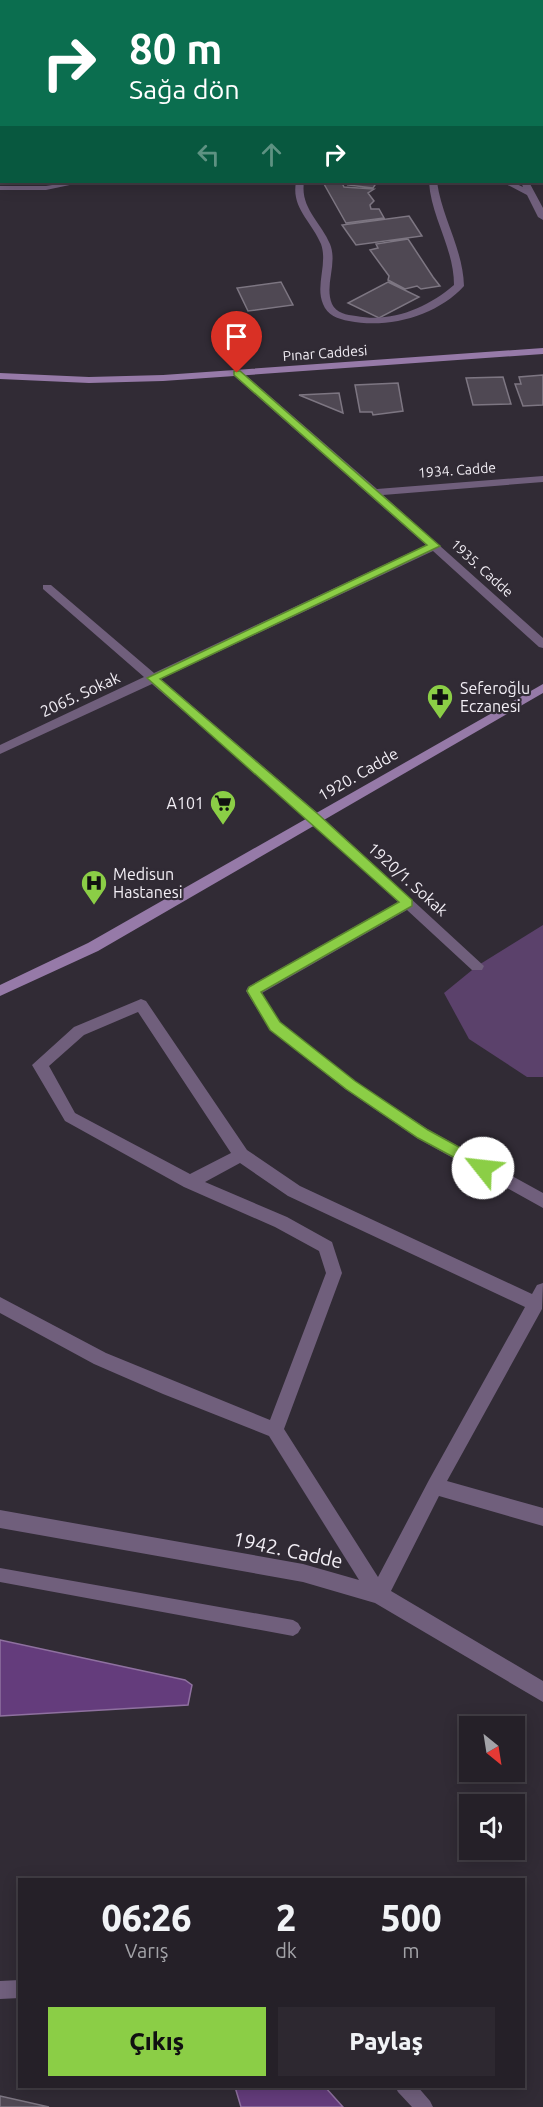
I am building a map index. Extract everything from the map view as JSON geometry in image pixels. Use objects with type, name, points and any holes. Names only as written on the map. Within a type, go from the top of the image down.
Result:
[{"type":"street","points":[[300,183],[297,191],[300,202],[329,254],[327,303],[333,312],[360,322],[398,318],[437,301],[459,286],[457,264],[436,204],[433,183]]},
{"type":"street","points":[[508,183],[532,194]]},
{"type":"street","points":[[526,183],[543,217]]},
{"type":"street","name":"Pınar Caddesi","points":[[0,376],[89,380],[237,373],[543,351]]},
{"type":"street","name":"1935. Cadde","points":[[237,373],[543,644]]},
{"type":"street","name":"1934. Cadde","points":[[374,492],[543,479]]},
{"type":"street","name":"2065. Sokak","points":[[0,750],[434,546]]},
{"type":"street","name":"1920/1. Sokak","points":[[47,587],[315,818],[477,966]]},
{"type":"street","name":"1920. Cadde","points":[[0,991],[93,947],[543,688]]},
{"type":"street","points":[[407,903],[253,991],[275,1026],[350,1085],[423,1134],[543,1201]]},
{"type":"street","points":[[275,1430],[333,1273],[326,1247],[281,1222],[190,1182],[70,1117],[40,1065],[79,1031],[141,1005],[241,1155],[294,1191],[539,1297],[435,1486],[379,1595]]},
{"type":"street","points":[[190,1182],[241,1155]]},
{"type":"street","points":[[0,1304],[44,1332],[143,1380],[275,1430],[379,1595]]},
{"type":"street","points":[[435,1486],[543,1517]]},
{"type":"street","name":"1942. Cadde","points":[[0,1519],[303,1573],[379,1595],[543,1692]]},
{"type":"lane","points":[[0,188],[46,188],[74,183]]},
{"type":"lane","points":[[0,1575],[293,1628]]},
{"type":"lane","points":[[0,1990],[18,1989]]},
{"type":"lane","points":[[406,2088],[424,2107]]},
{"type":"shaded area","points":[[543,925],[543,1077],[527,1077],[469,1039],[444,993],[477,966]]},
{"type":"shaded area","points":[[0,1640],[185,1680],[192,1685],[188,1705],[0,1716]]},
{"type":"shaded area","points":[[235,2088],[326,2088],[343,2107],[241,2107]]},
{"type":"building","points":[[342,183],[344,187],[374,189],[368,193],[374,201],[370,205],[371,209],[379,209],[384,218],[346,223],[324,184]]},
{"type":"building","points":[[349,183],[376,183],[373,188],[348,185]]},
{"type":"building","points":[[409,216],[422,236],[356,245],[342,225]]},
{"type":"building","points":[[408,239],[440,286],[421,289],[417,286],[405,289],[388,280],[389,276],[370,250],[378,248],[376,244]]},
{"type":"building","points":[[281,282],[293,305],[248,311],[237,288]]},
{"type":"building","points":[[388,282],[419,297],[379,318],[348,303]]},
{"type":"building","points":[[543,375],[543,405],[523,406],[515,384],[521,384],[519,377]]},
{"type":"building","points":[[503,377],[511,404],[473,405],[466,378]]},
{"type":"building","points":[[398,383],[403,411],[373,415],[372,412],[360,412],[355,385]]},
{"type":"building","points":[[339,393],[343,413],[299,395]]},
{"type":"building","points":[[0,2096],[49,2107],[0,2107]]},
{"type":"place","name":"Seferoğlu Eczanesi","points":[[440,720]]},
{"type":"place","name":"A101","points":[[223,826]]},
{"type":"place","name":"Medisun Hastanesi","points":[[94,906]]},
{"type":"route","points":[[237,373],[434,546],[152,678],[315,818],[407,903],[253,991],[275,1026],[350,1085],[423,1134],[483,1168]]}]
